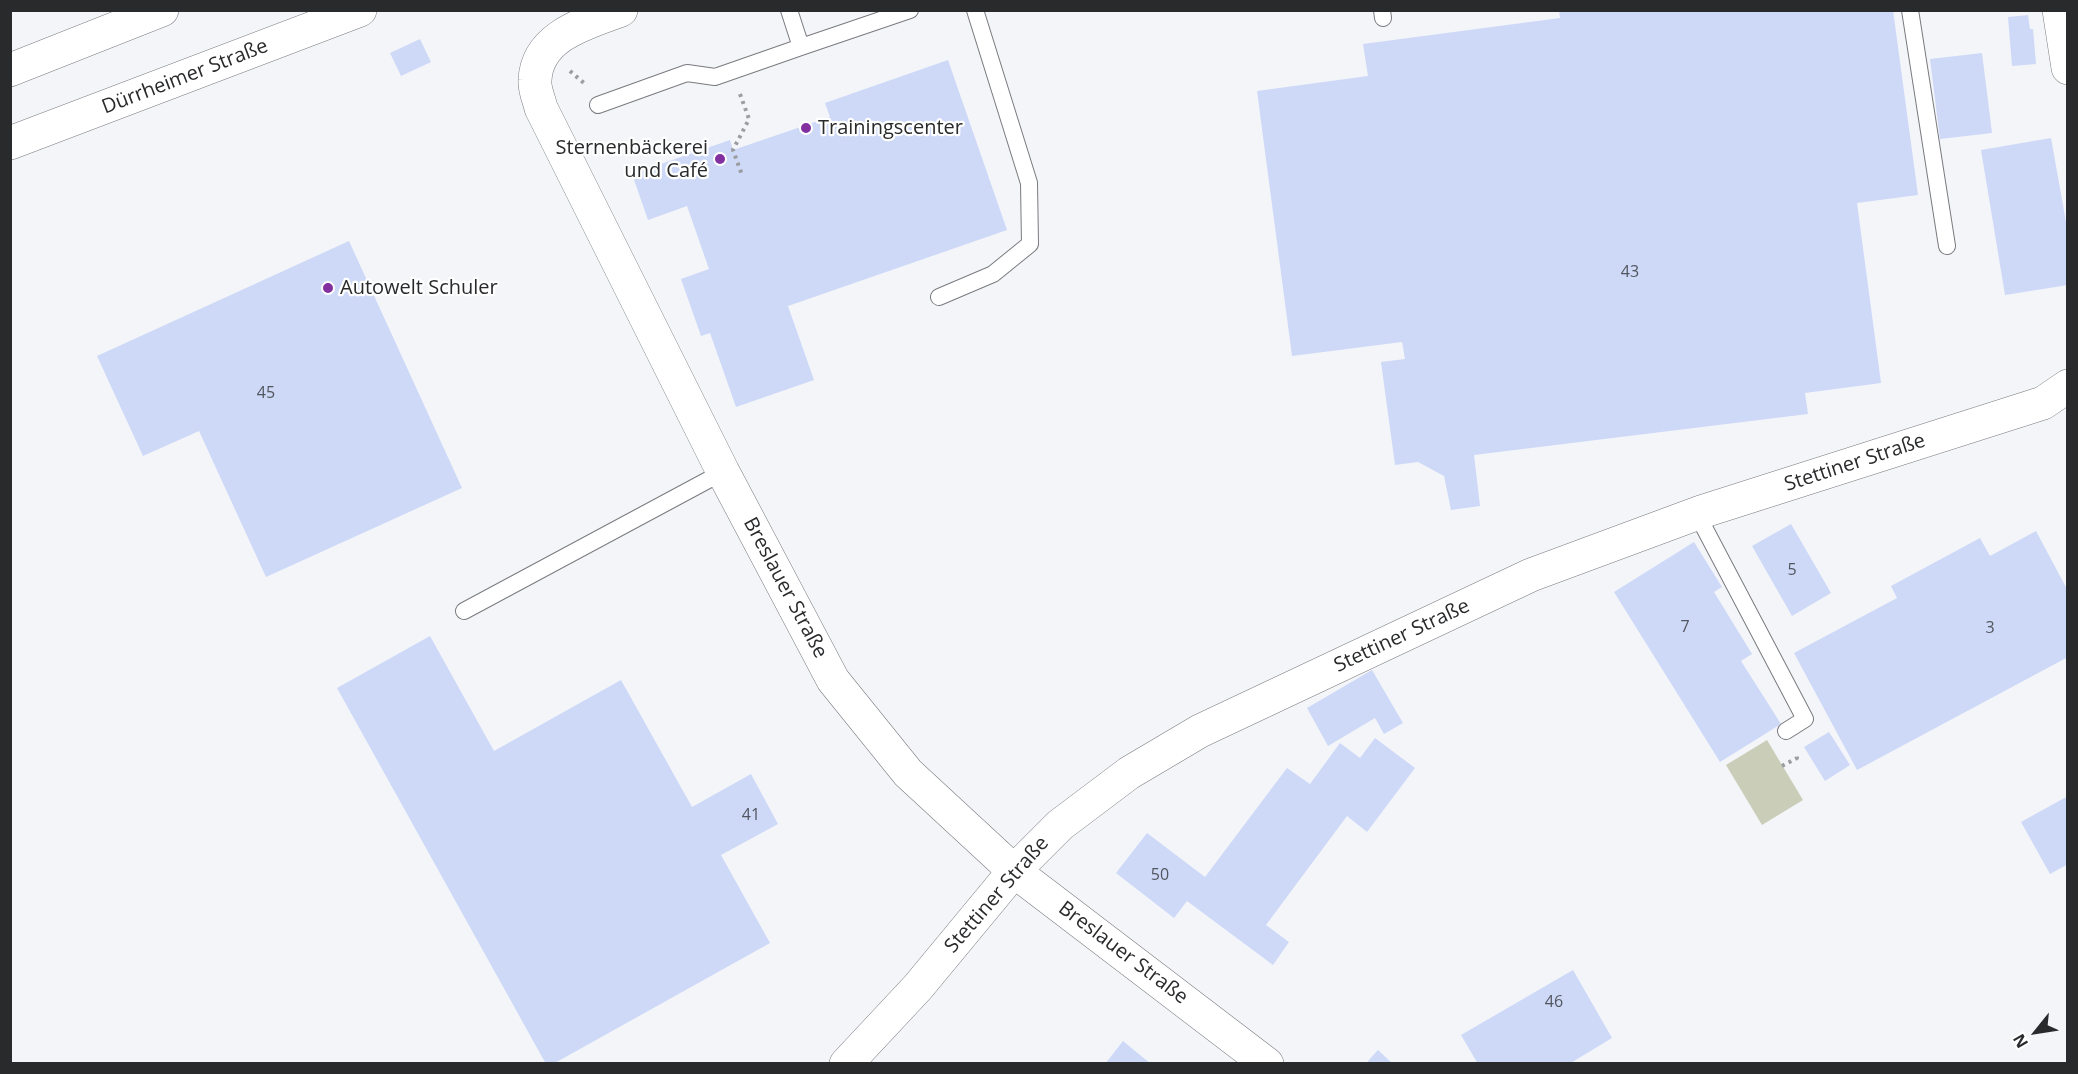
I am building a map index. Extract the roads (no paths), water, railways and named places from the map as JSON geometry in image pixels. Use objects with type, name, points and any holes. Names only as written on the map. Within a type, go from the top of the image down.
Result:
[{"type":"street","points":[[10,70],[162,10]]},
{"type":"street","name":"Dürrheimer Straße","points":[[10,143],[360,10]]},
{"type":"street","name":"Breslauer Straße","points":[[621,10],[567,31],[550,46],[539,62],[535,81],[541,108],[723,472],[833,680],[908,773],[1014,871],[1267,1064]]},
{"type":"street","points":[[2059,10],[2067,68]]},
{"type":"street","name":"Stettiner Straße","points":[[846,1064],[918,987],[1014,871],[1060,825],[1130,773],[1200,731],[1531,575],[1697,514],[2043,404],[2067,386]]},
{"type":"lane","points":[[789,10],[801,47]]},
{"type":"lane","points":[[598,105],[687,73],[715,77],[910,10]]},
{"type":"lane","points":[[939,297],[993,274],[1030,244],[1029,183],[975,10]]},
{"type":"lane","points":[[1910,10],[1947,246]]},
{"type":"lane","points":[[464,611],[723,472]]},
{"type":"lane","points":[[1697,514],[1805,719],[1786,731]]},
{"type":"place","name":"Trainingscenter","points":[[806,128]]},
{"type":"place","name":"Sternenbäckerei und Café","points":[[720,159]]},
{"type":"place","name":"Autowelt Schuler","points":[[328,288]]}]
